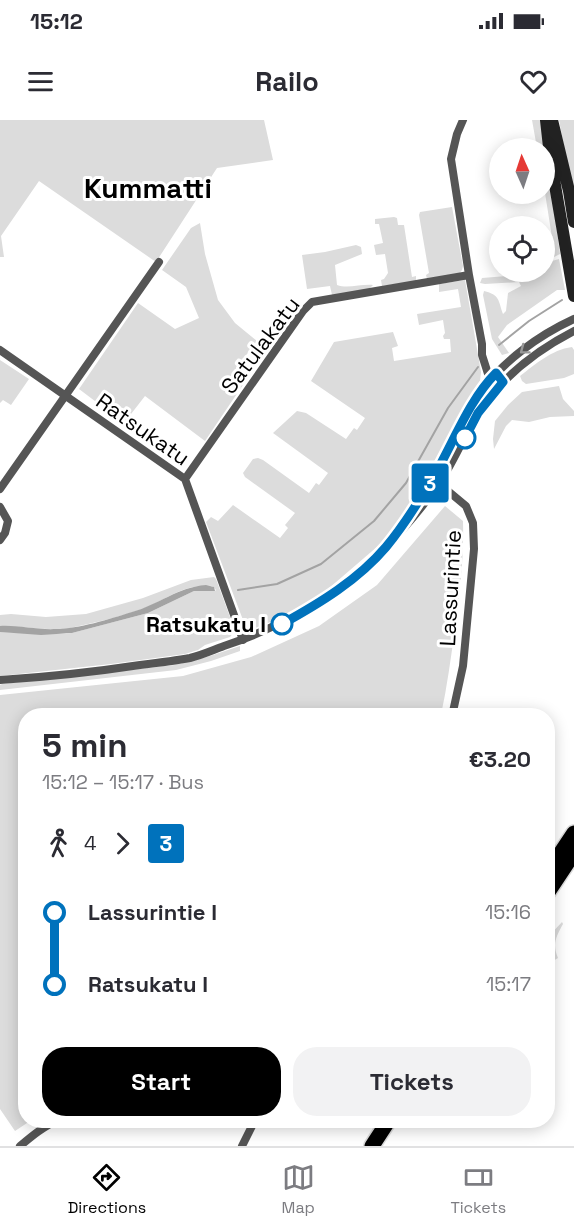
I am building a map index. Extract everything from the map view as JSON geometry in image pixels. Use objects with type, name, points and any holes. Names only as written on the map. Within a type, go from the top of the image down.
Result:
[{"type":"highway","points":[[555,862],[574,833]]},
{"type":"highway","points":[[555,882],[574,853]]},
{"type":"highway","points":[[372,1146],[384,1128]]},
{"type":"main road","points":[[546,120],[574,296]]},
{"type":"main road","points":[[552,120],[574,222]]},
{"type":"street","points":[[463,120],[451,159],[482,355],[493,377],[501,384]]},
{"type":"street","points":[[0,489],[159,262]]},
{"type":"street","name":"Satulakatu","points":[[185,479],[312,302],[469,275]]},
{"type":"street","points":[[436,481],[469,411],[493,377],[538,339],[574,319]]},
{"type":"street","points":[[0,680],[121,668],[190,658],[243,640],[283,623],[319,603],[347,583],[385,548],[414,516],[478,413],[501,384],[541,349],[574,331]]},
{"type":"street","name":"Ratsukatu","points":[[0,350],[185,479],[243,640]]},
{"type":"street","name":"Lassurintie","points":[[436,481],[466,506],[473,523],[474,549],[463,666],[454,708]]},
{"type":"street","points":[[0,507],[8,521],[5,533],[0,540]]},
{"type":"street","points":[[20,1146],[44,1128]]},
{"type":"street","points":[[242,1146],[251,1128]]},
{"type":"shaded area","points":[[0,120],[264,120],[273,160],[217,168],[156,262],[39,181],[1,236],[4,257],[0,257]]},
{"type":"shaded area","points":[[532,120],[542,120],[544,138],[535,138]]},
{"type":"shaded area","points":[[559,120],[574,120],[574,201]]},
{"type":"shaded area","points":[[547,204],[553,204],[555,216],[549,216]]},
{"type":"shaded area","points":[[452,207],[462,270],[459,274],[427,279],[426,275],[429,273],[420,212]]},
{"type":"shaded area","points":[[555,217],[560,254],[555,256]]},
{"type":"shaded area","points":[[397,218],[398,225],[404,225],[412,277],[416,276],[416,281],[382,286],[381,280],[388,273],[385,254],[376,255],[374,245],[383,243],[379,224],[375,224],[375,219]]},
{"type":"shaded area","points":[[200,223],[205,254],[218,300],[235,323],[257,341],[241,362],[253,370],[205,441],[145,396],[124,423],[79,389],[138,303],[175,329],[199,318],[186,287],[162,270],[191,228]]},
{"type":"shaded area","points":[[356,245],[361,247],[362,254],[335,265],[337,285],[345,287],[373,285],[368,290],[332,295],[330,286],[307,289],[302,255]]},
{"type":"shaded area","points":[[559,259],[565,290],[557,290],[507,325],[498,337],[509,353],[502,355],[492,339],[484,291],[496,296],[503,314],[506,311],[508,293],[521,286],[519,282],[555,282],[555,260]]},
{"type":"shaded area","points":[[489,277],[489,282],[519,282],[485,284],[480,283],[482,278]]},
{"type":"shaded area","points":[[465,280],[481,372],[480,381],[424,484],[397,524],[378,546],[328,589],[299,608],[273,621],[255,628],[248,627],[243,620],[206,522],[211,517],[218,521],[233,505],[280,538],[288,528],[285,525],[295,513],[245,477],[243,473],[253,459],[258,458],[309,493],[316,483],[319,485],[328,473],[273,433],[297,411],[306,413],[346,439],[354,428],[357,430],[365,418],[311,381],[334,342],[393,332],[398,346],[392,348],[394,361],[451,352],[450,339],[444,339],[443,336],[445,333],[443,320],[419,325],[417,314],[461,307],[458,289],[439,292],[439,284]]},
{"type":"shaded area","points":[[572,347],[574,374],[564,378],[526,384],[522,381],[520,376],[544,358]]},
{"type":"shaded area","points":[[0,360],[29,379],[11,405],[3,400],[0,403]]},
{"type":"shaded area","points":[[559,386],[563,399],[574,411],[574,416],[550,417],[529,422],[512,420],[506,426],[494,449],[495,421],[508,405],[522,392]]},
{"type":"shaded area","points":[[445,506],[463,521],[458,602],[442,708],[18,708],[20,1128],[15,1131],[0,1109],[0,695],[183,676],[251,657],[319,626],[377,585]]},
{"type":"shaded area","points":[[214,577],[234,628],[230,637],[185,654],[0,676],[0,632],[72,633],[148,613],[194,591],[216,590],[212,586],[192,587],[133,612],[70,628],[0,626],[0,615],[46,617],[86,614],[143,598],[191,580]]},
{"type":"shaded area","points":[[206,585],[214,587],[215,591],[194,591],[148,613],[72,633],[41,635],[0,632],[0,626],[65,629],[84,625],[141,609],[186,589]]},
{"type":"shaded area","points":[[240,646],[240,651],[176,670],[0,690],[2,684],[175,665]]},
{"type":"shaded area","points":[[562,922],[555,945],[555,930]]},
{"type":"waterway","points":[[499,345],[529,321],[562,300]]},
{"type":"waterway","points":[[238,590],[277,584],[321,564],[374,521],[406,483],[448,408],[478,367]]},
{"type":"bus line","name":"3","points":[[282,624],[319,603],[347,583],[385,548],[420,498],[480,393],[496,373],[503,382],[478,413],[465,438]]},
{"type":"place","name":"Ratsukatu I","points":[[282,624]]},
{"type":"district","name":"Kummatti","points":[[148,188]]}]
